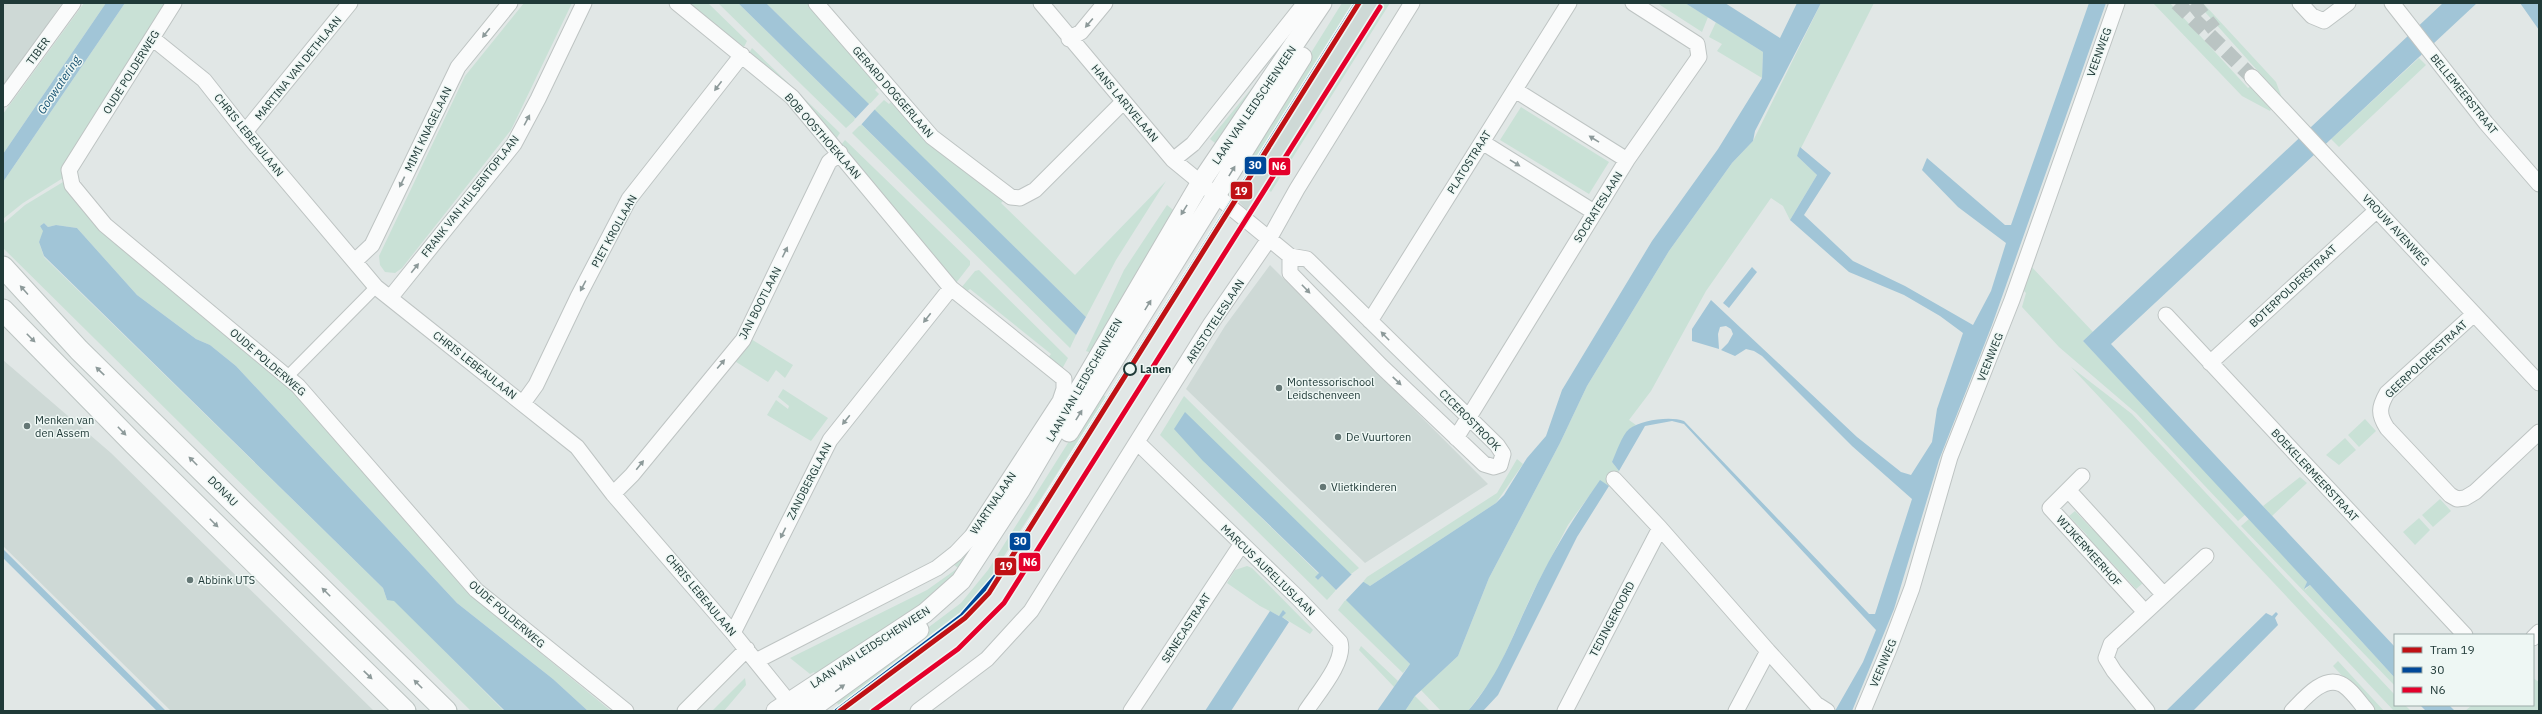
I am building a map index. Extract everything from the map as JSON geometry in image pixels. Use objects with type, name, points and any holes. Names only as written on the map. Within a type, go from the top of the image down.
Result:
[{"type":"main road","name":"DONAU","points":[[3,267],[79,350],[446,711]]},
{"type":"main road","points":[[3,310],[140,450],[404,711]]},
{"type":"street","name":"TIBER","points":[[3,99],[73,3]]},
{"type":"street","name":"OUDE POLDERWEG","points":[[174,3],[70,170],[72,185],[105,224],[298,386],[376,472],[476,590],[626,711]]},
{"type":"street","name":"MARTINA VAN DETHLAAN","points":[[245,132],[350,3]]},
{"type":"street","name":"MIMI KNAGELAAN","points":[[355,261],[372,245],[458,67],[510,3]]},
{"type":"street","name":"FRANK VAN HULSENTOPLAAN","points":[[390,298],[514,144],[538,99],[584,3]]},
{"type":"street","name":"BOB OOSTHOEKLAAN","points":[[677,3],[792,98],[840,153],[951,288]]},
{"type":"street","name":"GERARD DOGGERLAAN","points":[[816,3],[932,137],[1011,197],[1020,198],[1035,190],[1123,102]]},
{"type":"street","name":"HANS LARIVELAAN","points":[[1041,3],[1069,39],[1173,160],[1217,195]]},
{"type":"street","points":[[1069,39],[1081,32],[1105,3]]},
{"type":"street","points":[[1173,160],[1193,144],[1305,3]]},
{"type":"street","name":"LAAN VAN LEIDSCHENVEEN","points":[[787,708],[925,613],[960,581],[1021,489],[1201,182],[1322,3]]},
{"type":"street","name":"LAAN VAN LEIDSCHENVEEN","points":[[808,711],[928,623],[971,584],[1217,195],[1335,3]]},
{"type":"street","name":"ARISTOTELESLAAN","points":[[918,711],[987,659],[1031,611],[1210,325],[1269,239],[1304,176],[1412,3]]},
{"type":"street","name":"PLATOSTRAAT","points":[[1370,321],[1569,3]]},
{"type":"street","name":"SOCRATESLAAN","points":[[1456,438],[1627,160],[1699,57],[1697,44],[1633,3]]},
{"type":"street","name":"VEENWEG","points":[[1863,711],[1889,649],[1912,588],[1950,457],[2012,300],[2117,3]]},
{"type":"street","points":[[2300,3],[2312,16],[2324,21],[2348,3]]},
{"type":"street","name":"BELLEMEERSTRAAT","points":[[2392,3],[2539,184]]},
{"type":"street","name":"CHRIS LEBEAULAAN","points":[[152,38],[204,80],[245,132],[376,287],[577,447],[613,494],[752,655],[787,708]]},
{"type":"street","name":"PIET KROLLAAN","points":[[523,403],[536,385],[578,297],[630,199],[742,56]]},
{"type":"street","name":"VROUW AVENWEG","points":[[2252,77],[2539,383]]},
{"type":"street","points":[[1515,90],[1627,160]]},
{"type":"street","points":[[1482,142],[1594,212]]},
{"type":"street","name":"JAN BOOTLAAN","points":[[613,494],[632,474],[742,340],[829,162],[840,153]]},
{"type":"street","name":"CICEROSTROOK","points":[[1217,195],[1290,256],[1307,259],[1501,450],[1500,465],[1488,467],[1381,366],[1290,273],[1290,256]]},
{"type":"street","name":"BOTERPOLDERSTRAAT","points":[[2210,363],[2377,210]]},
{"type":"street","points":[[287,378],[376,287]]},
{"type":"street","name":"ZANDBERGLAAN","points":[[733,633],[830,440],[951,288]]},
{"type":"street","name":"WARTNALAAN","points":[[752,655],[937,568],[956,553],[972,536],[1060,401],[1064,389],[1064,379],[951,288]]},
{"type":"street","name":"GEERPOLDERSTRAAT","points":[[2474,314],[2387,393],[2380,406],[2380,416],[2387,428],[2450,495],[2457,499],[2464,498],[2475,492],[2539,432]]},
{"type":"street","name":"BOEKELERMEERSTRAAT","points":[[2166,316],[2464,634]]},
{"type":"street","name":"MARCUS AURELIUSLAAN","points":[[1137,442],[1340,642],[1343,650],[1338,663],[1306,711]]},
{"type":"street","name":"WIJKERMEERHOF","points":[[2082,476],[2069,492],[2050,508],[2145,612]]},
{"type":"street","points":[[1614,479],[1660,528],[1768,651],[1824,710]]},
{"type":"street","points":[[2069,492],[2164,595]]},
{"type":"street","name":"TEDINGEROORD","points":[[1565,711],[1660,528]]},
{"type":"street","name":"SENECASTRAAT","points":[[1131,711],[1241,544]]},
{"type":"street","points":[[2148,711],[2114,671],[2106,658],[2111,644],[2206,556]]},
{"type":"street","points":[[1736,711],[1768,651]]},
{"type":"street","points":[[685,711],[752,655]]},
{"type":"street","points":[[2292,711],[2324,684],[2333,682],[2342,684],[2367,711]]},
{"type":"shaded area","points":[[3,3],[62,3],[3,90]]},
{"type":"shaded area","points":[[1355,3],[1379,3],[1247,210],[1234,197]]},
{"type":"shaded area","name":"De Vuurtoren","points":[[1270,265],[1488,484],[1365,563],[1186,389],[1225,326]]},
{"type":"shaded area","points":[[3,360],[111,453],[374,711],[171,711],[3,546]]},
{"type":"green space","points":[[84,3],[106,3],[3,154],[3,114]]},
{"type":"green space","points":[[125,3],[167,3],[63,171],[63,178],[23,203],[3,219],[3,182]]},
{"type":"green space","points":[[524,3],[572,3],[511,130],[402,268],[395,273],[385,272],[380,265],[379,256],[465,76]]},
{"type":"green space","points":[[685,3],[708,3],[747,41],[744,47]]},
{"type":"green space","points":[[718,3],[738,3],[856,119],[846,128]]},
{"type":"green space","points":[[766,3],[810,3],[880,85],[875,90],[879,94],[869,105]]},
{"type":"green space","points":[[1342,3],[1355,3],[1249,172],[1241,165]]},
{"type":"green space","points":[[1379,3],[1390,3],[1271,192],[1263,185]]},
{"type":"green space","points":[[1657,3],[1685,3],[1708,17],[1702,32]]},
{"type":"green space","points":[[1821,3],[1874,3],[1797,156],[1817,175],[1790,220],[1783,206],[1771,198],[1706,291],[1651,391],[1629,420],[1636,425],[1628,430],[1612,462],[1619,471],[1609,486],[1600,481],[1568,525],[1532,594],[1496,674],[1468,711],[1441,711],[1421,690],[1458,656],[1489,578],[1560,443],[1587,386],[1669,251],[1732,163],[1753,141]]},
{"type":"green space","points":[[2153,3],[2170,3],[2248,88],[2251,86],[2271,109],[2270,111],[2242,96]]},
{"type":"green space","points":[[2197,3],[2203,3],[2276,82],[2282,98]]},
{"type":"green space","points":[[1306,14],[1220,147],[1210,139],[1276,59],[1271,55]]},
{"type":"green space","points":[[1716,22],[1763,52],[1762,78],[1717,51],[1722,44],[1709,37]]},
{"type":"green space","points":[[752,48],[840,133],[836,139],[749,53]]},
{"type":"green space","points":[[2419,58],[2426,65],[2339,147],[2331,139]]},
{"type":"green space","points":[[884,100],[889,104],[893,100],[1004,200],[1001,203],[1075,275],[1166,181],[1116,260],[1086,317],[874,110]]},
{"type":"green space","points":[[1521,107],[1609,162],[1589,194],[1500,140]]},
{"type":"green space","points":[[861,124],[1076,335],[1070,348],[852,133]]},
{"type":"green space","points":[[845,140],[970,261],[970,265],[956,283],[840,146]]},
{"type":"green space","points":[[63,182],[100,231],[297,393],[469,594],[611,711],[588,711],[553,679],[457,603],[236,366],[210,345],[196,339],[137,295],[77,228],[56,225],[48,227],[44,223],[40,226],[44,231],[39,242],[44,257],[383,588],[387,600],[394,600],[504,711],[471,711],[3,248],[3,224],[25,205]]},
{"type":"green space","points":[[1167,205],[1177,213],[1094,354],[1086,351],[1124,270]]},
{"type":"green space","points":[[2030,265],[2093,332],[2083,341],[2246,514],[2238,521],[2136,413],[2059,347],[2022,307],[2026,293],[2022,289]]},
{"type":"green space","points":[[979,270],[1068,358],[1062,369],[1048,358],[1051,354],[970,289],[966,292],[961,288],[975,271]]},
{"type":"green space","points":[[751,339],[793,365],[785,378],[776,370],[768,382],[733,360]]},
{"type":"green space","points":[[2071,367],[2132,414],[2394,694],[2394,706],[2406,706],[2411,711],[2394,711]]},
{"type":"green space","points":[[783,389],[828,418],[811,441],[767,415],[776,400],[788,409],[789,406],[778,397]]},
{"type":"green space","points":[[1100,392],[1106,397],[988,581],[962,611],[839,705],[833,699],[961,603],[988,570]]},
{"type":"green space","points":[[1184,396],[1359,568],[1351,574],[1203,461],[1319,574],[1316,578],[1318,580],[1322,576],[1336,590],[1327,600],[1160,435]]},
{"type":"green space","points":[[2365,419],[2376,431],[2359,447],[2348,435]]},
{"type":"green space","points":[[2345,438],[2356,450],[2339,465],[2326,455]]},
{"type":"green space","points":[[1517,459],[1523,464],[1496,503],[1370,586],[1362,583],[1367,577],[1497,493]]},
{"type":"green space","points":[[2300,477],[2307,483],[2272,516],[2263,506]]},
{"type":"green space","points":[[2440,499],[2451,511],[2433,527],[2422,515]]},
{"type":"green space","points":[[2075,511],[2092,529],[2096,526],[2117,555],[2143,583],[2136,589],[2111,562],[2108,564],[2084,538],[2087,535],[2069,516]]},
{"type":"green space","points":[[2250,518],[2307,582],[2305,590],[2310,585],[2394,677],[2394,685],[2241,526]]},
{"type":"green space","points":[[2419,518],[2430,530],[2415,545],[2403,532]]},
{"type":"green space","points":[[979,539],[956,579],[922,608],[817,676],[814,672],[810,674],[790,658],[927,590],[958,568],[953,564]]},
{"type":"green space","points":[[1247,566],[1252,568],[1313,630],[1310,634],[1282,617],[1283,611],[1279,616],[1260,606],[1227,583],[1235,570]]},
{"type":"green space","points":[[1346,599],[1410,664],[1403,673],[1338,610]]},
{"type":"green space","points":[[1361,646],[1398,681],[1394,687],[1359,650]]},
{"type":"green space","points":[[2338,661],[2384,711],[2375,711],[2333,666]]},
{"type":"green space","points":[[745,678],[746,685],[724,711],[712,711]]},
{"type":"green space","points":[[2534,679],[2539,682],[2539,711],[2465,711],[2471,706],[2534,706]]},
{"type":"green space","points":[[1415,696],[1430,711],[1405,711]]},
{"type":"water","name":"Goowatering","points":[[106,3],[125,3],[3,182],[3,154]]},
{"type":"water","points":[[738,3],[766,3],[1086,317],[1076,335]]},
{"type":"water","points":[[1685,3],[1725,3],[1780,38],[1797,3],[1821,3],[1755,131],[1753,141],[1732,163],[1669,251],[1587,386],[1560,443],[1489,578],[1458,656],[1415,696],[1405,711],[1377,711],[1410,664],[1322,576],[1318,580],[1315,577],[1319,573],[1203,461],[1174,429],[1185,412],[1351,574],[1370,586],[1496,503],[1504,495],[1527,458],[1546,436],[1562,390],[1652,241],[1718,149],[1762,78],[1763,52]]},
{"type":"water","points":[[2089,3],[2106,3],[1992,325],[1939,460],[1894,609],[1852,711],[1835,711],[1863,662],[1876,630],[1684,424],[1672,421],[1645,426],[1619,471],[1612,462],[1624,435],[1634,426],[1648,421],[1664,419],[1684,421],[1869,614],[1875,614],[1912,499],[1852,446],[1762,356],[1754,351],[1746,349],[1735,356],[1721,350],[1728,343],[1733,334],[1731,329],[1726,326],[1720,327],[1718,334],[1719,349],[1692,341],[1692,329],[1711,300],[1857,437],[1901,472],[1911,475],[1932,442],[1937,409],[1963,333],[1940,316],[1904,295],[1849,272],[1790,220],[1817,175],[1797,156],[1800,147],[1831,173],[1804,215],[1853,261],[1905,286],[1973,325],[1991,291],[2006,243],[1958,207],[1922,170],[1927,158],[2005,225],[2011,225]]},
{"type":"water","points":[[2443,3],[2477,3],[2111,344],[2394,646],[2394,677],[2310,585],[2304,589],[2307,582],[2083,341]]},
{"type":"water","points":[[2520,3],[2539,3],[2539,30]]},
{"type":"water","points":[[44,223],[48,227],[56,225],[77,228],[137,295],[196,339],[210,345],[236,366],[457,603],[553,679],[588,711],[505,711],[394,601],[387,600],[383,588],[44,256],[39,242],[43,231],[40,226]]},
{"type":"water","points":[[1752,267],[1757,272],[1729,308],[1723,303]]},
{"type":"water","points":[[1600,480],[1609,486],[1577,537],[1498,695],[1483,711],[1468,711],[1497,670],[1555,550]]},
{"type":"water","points":[[3,549],[166,711],[157,711],[3,558]]},
{"type":"water","points":[[1283,610],[1286,613],[1282,617],[1289,622],[1231,711],[1205,711],[1270,611],[1279,616]]},
{"type":"water","points":[[2276,612],[2278,614],[2275,618],[2278,625],[2193,711],[2166,711],[2266,613],[2272,616]]},
{"type":"water","points":[[2421,706],[2450,706],[2455,711],[2426,711]]},
{"type":"pier","points":[[870,103],[876,108],[860,126],[854,120]]},
{"type":"pier","points":[[1353,573],[1364,581],[1345,601],[1335,591]]},
{"type":"tunnel","points":[[2177,3],[2252,77]]},
{"type":"tunnel","points":[[2193,3],[2214,29]]},
{"type":"tram line","name":"19","points":[[840,711],[965,618],[989,593],[1359,3]]},
{"type":"transit line","name":"30","points":[[837,711],[962,616],[1004,567],[1357,3]]},
{"type":"transit line","name":"N6","points":[[873,711],[958,649],[1004,603],[1380,7]]},
{"type":"place","name":"Lanen","points":[[1130,369]]},
{"type":"place","name":"Montessorischool Leidschenveen","points":[[1279,388]]},
{"type":"place","name":"Menken van den Assem","points":[[27,426]]},
{"type":"place","name":"De Vuurtoren","points":[[1338,437]]},
{"type":"place","name":"Vlietkinderen","points":[[1323,487]]},
{"type":"place","name":"Abbink UTS","points":[[190,580]]}]
